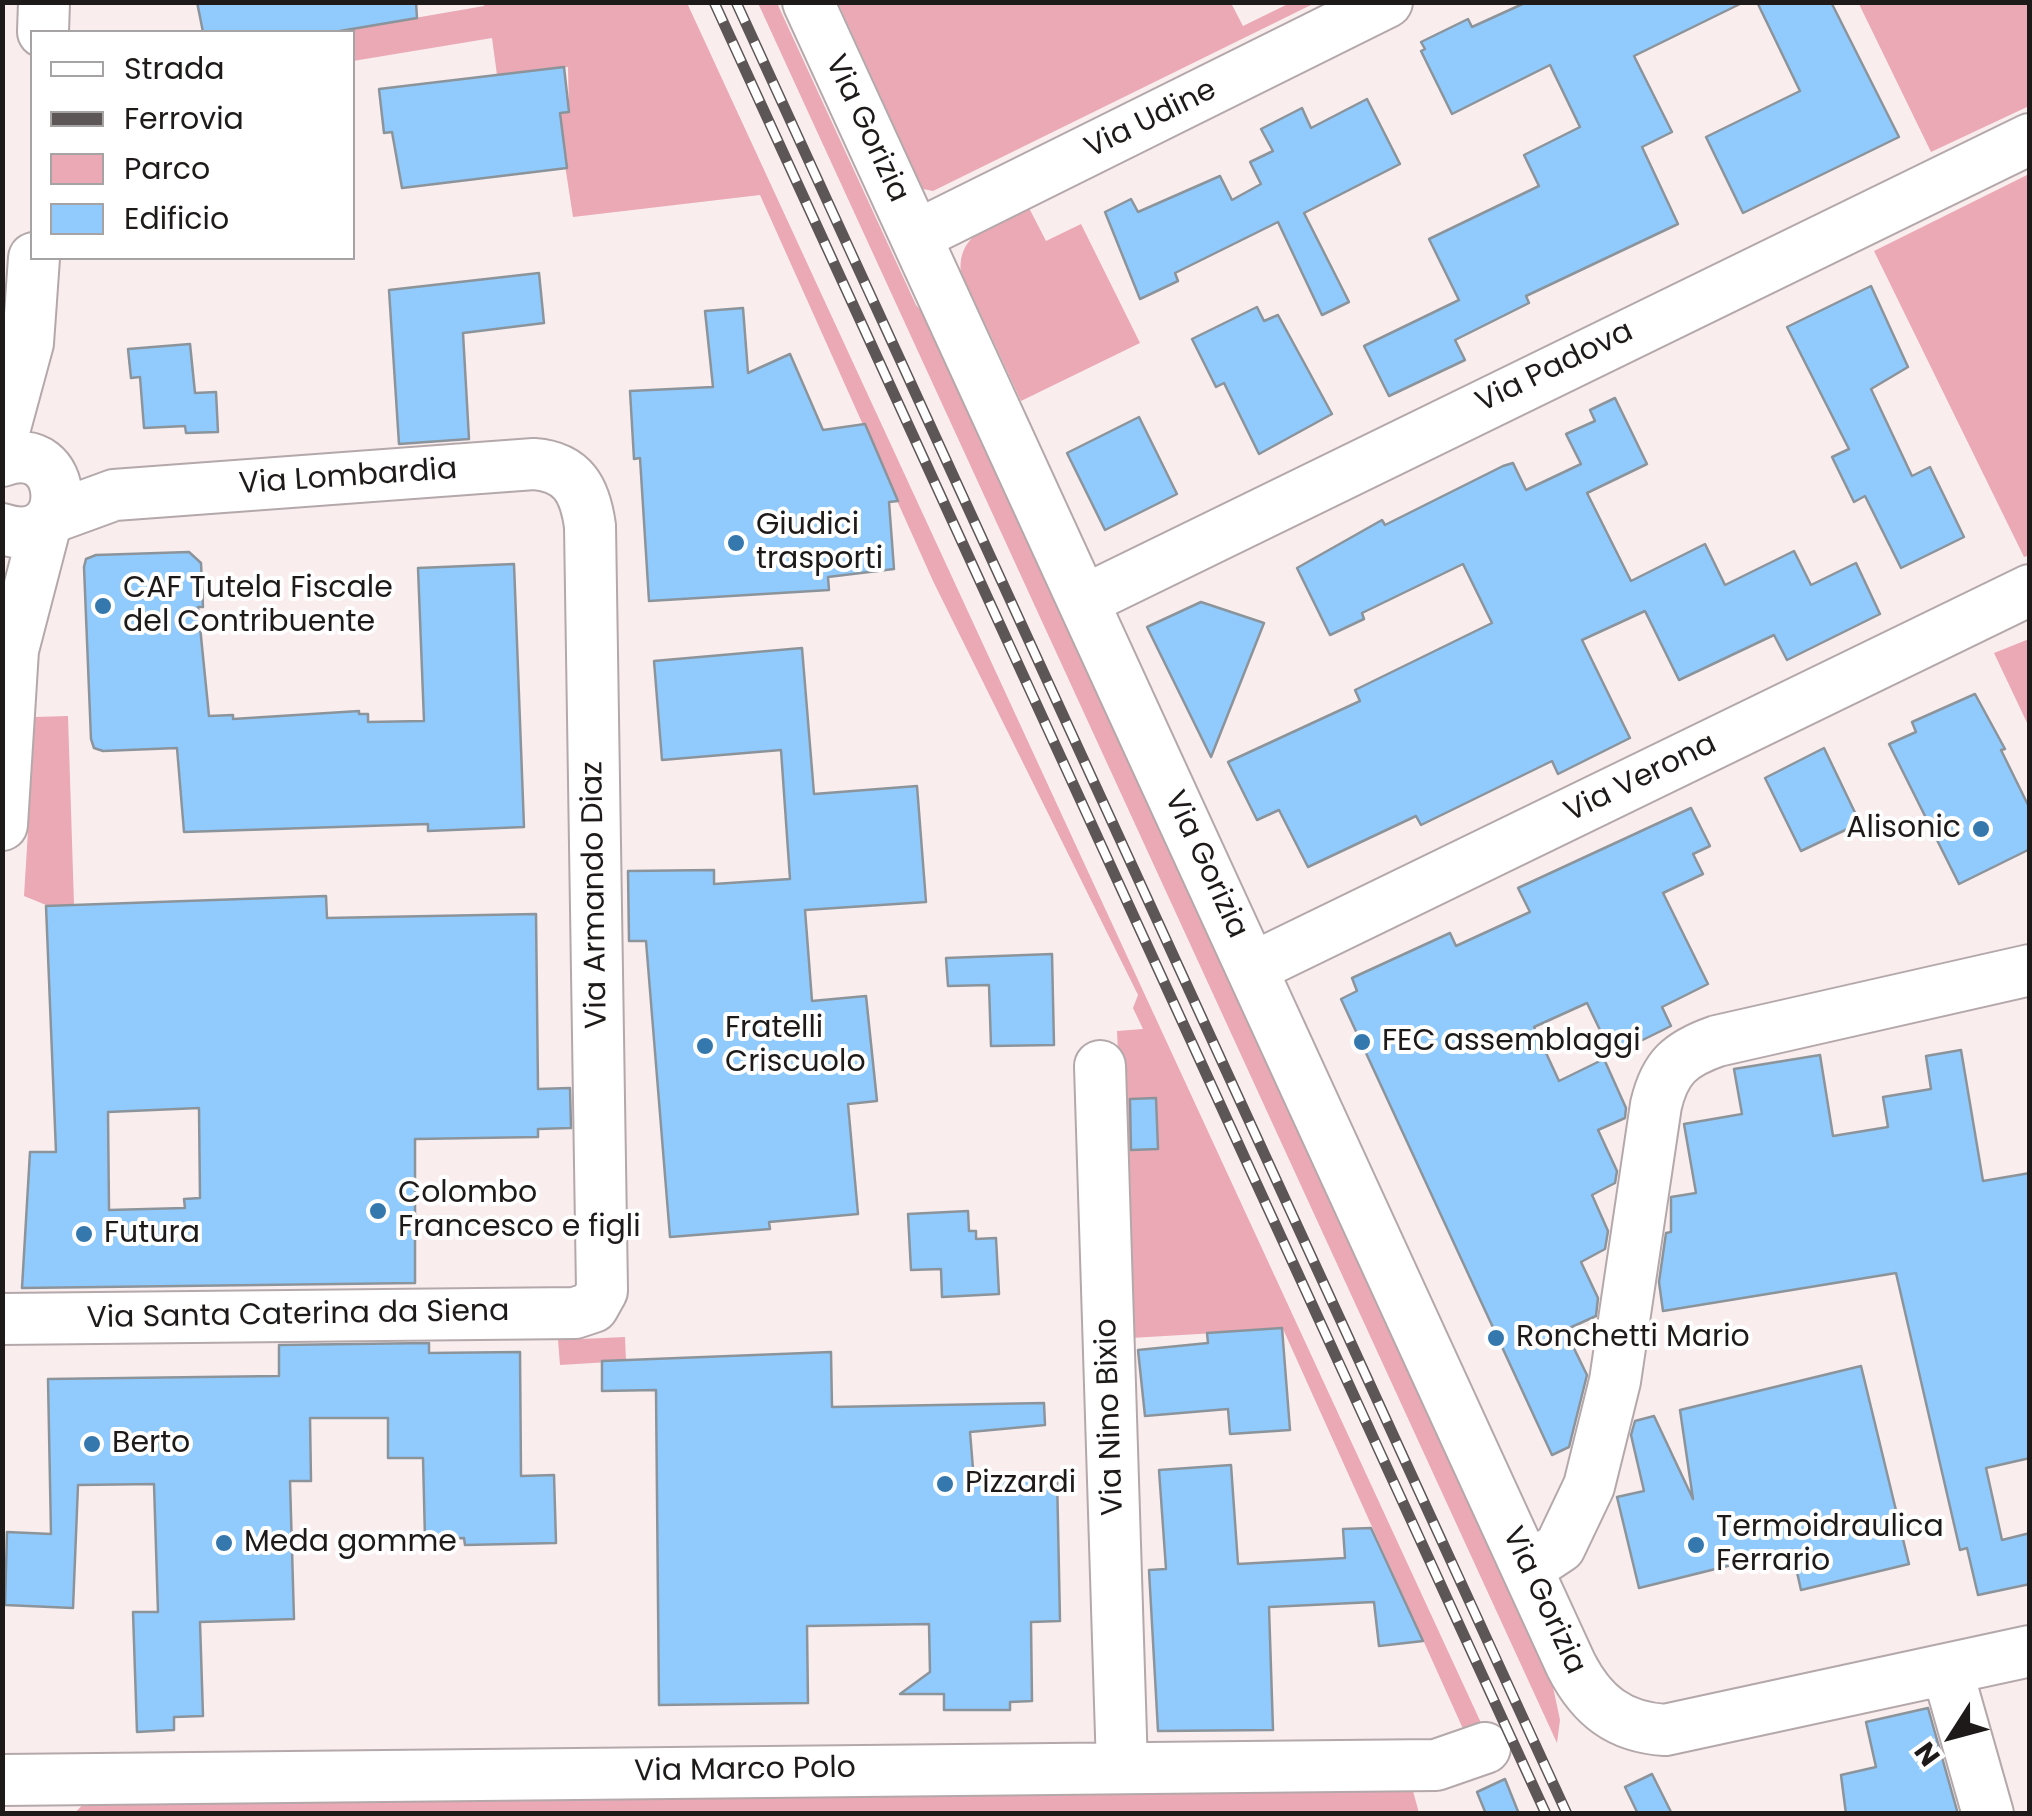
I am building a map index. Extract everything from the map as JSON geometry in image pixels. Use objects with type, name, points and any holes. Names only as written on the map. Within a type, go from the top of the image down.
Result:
[{"type":"street","points":[[42,30],[44,2]]},
{"type":"street","name":"Via Gorizia","points":[[808,2],[1580,1683],[1615,1717],[1648,1729],[1683,1728],[1947,1670]]},
{"type":"street","name":"Via Udine","points":[[916,236],[1387,2]]},
{"type":"street","name":"Via Padova","points":[[1083,601],[2030,139]]},
{"type":"street","points":[[2,826],[12,650],[34,497],[28,342],[34,260]]},
{"type":"street","points":[[2,439],[28,342]]},
{"type":"street","name":"Via Lombardia","points":[[34,497],[114,495],[534,464],[565,471],[578,482]]},
{"type":"street","name":"Via Armando Diaz","points":[[578,482],[587,502],[590,526],[602,1291],[593,1307]]},
{"type":"street","points":[[2,558],[12,650]]},
{"type":"street","name":"Via Verona","points":[[1252,968],[2030,590]]},
{"type":"street","points":[[1527,1568],[1560,1547],[1580,1511],[1605,1431],[1656,1105],[1665,1074],[1675,1061],[1717,1041],[2030,970]]},
{"type":"street","name":"Via Nino Bixio","points":[[1100,1066],[1122,1767]]},
{"type":"street","name":"Via Santa Caterina da Siena","points":[[2,1319],[575,1314],[593,1307]]},
{"type":"street","points":[[1988,1814],[1947,1670],[2030,1651]]},
{"type":"street","name":"Via Marco Polo","points":[[2,1780],[1436,1765],[1485,1748]]},
{"type":"green space","points":[[687,3],[1482,1725],[1464,1731],[1283,1329],[1131,1338],[1117,1031],[1143,1029],[1133,1008],[1138,995],[933,581],[760,195],[573,217],[557,113],[569,111],[568,67],[497,75],[492,38],[355,61],[355,30],[346,30],[484,6]]},
{"type":"green space","points":[[758,3],[777,3],[916,305],[927,317],[1553,1687],[1560,1720],[1557,1743]]},
{"type":"green space","points":[[838,3],[1231,3],[1243,26],[1290,3],[1315,3],[933,191],[923,189]]},
{"type":"green space","points":[[2030,3],[2029,106],[1931,152],[1859,4]]},
{"type":"green space","points":[[2029,174],[2030,555],[2024,557],[1874,251]]},
{"type":"green space","points":[[1029,208],[1046,241],[1081,224],[1140,343],[1021,401],[961,272],[962,258],[973,238]]},
{"type":"green space","points":[[2030,639],[2029,727],[1994,653]]},
{"type":"green space","points":[[68,716],[74,905],[46,905],[24,896],[35,717]]},
{"type":"green space","points":[[625,1337],[626,1361],[560,1365],[558,1340]]},
{"type":"green space","points":[[1413,1791],[1419,1813],[74,1814],[85,1802]]},
{"type":"building","points":[[197,2],[416,2],[417,18],[346,30],[203,30]]},
{"type":"building","points":[[1527,2],[1744,2],[1634,56],[1672,132],[1642,147],[1678,224],[1526,296],[1529,303],[1455,340],[1465,360],[1389,396],[1364,346],[1459,300],[1429,239],[1539,186],[1524,155],[1580,127],[1550,65],[1452,114],[1421,51],[1425,49],[1421,42],[1468,19],[1472,27]]},
{"type":"building","points":[[1757,2],[1831,2],[1899,137],[1743,213],[1706,137],[1800,91]]},
{"type":"building","points":[[564,67],[569,112],[560,113],[567,168],[402,188],[392,132],[384,133],[379,89]]},
{"type":"building","points":[[1367,99],[1400,164],[1304,213],[1349,302],[1322,315],[1278,222],[1175,273],[1178,281],[1140,299],[1105,212],[1131,199],[1138,212],[1220,176],[1232,200],[1261,184],[1250,162],[1273,151],[1261,129],[1302,108],[1311,128]]},
{"type":"building","points":[[539,273],[544,323],[463,333],[469,439],[399,444],[389,290]]},
{"type":"building","points":[[1871,286],[1908,367],[1871,389],[1912,476],[1930,467],[1964,537],[1901,568],[1865,496],[1854,502],[1832,457],[1849,449],[1787,327]]},
{"type":"building","points":[[1257,307],[1264,321],[1278,315],[1332,414],[1259,454],[1224,383],[1216,387],[1192,339]]},
{"type":"building","points":[[743,308],[748,373],[790,354],[823,430],[865,424],[898,501],[889,502],[894,569],[828,577],[829,590],[649,601],[640,458],[634,459],[630,391],[713,387],[705,311]]},
{"type":"building","points":[[190,344],[195,393],[216,392],[218,432],[186,433],[185,426],[144,428],[140,377],[131,378],[128,349]]},
{"type":"building","points":[[1615,398],[1647,464],[1587,493],[1631,581],[1705,544],[1725,585],[1794,551],[1811,585],[1856,563],[1880,614],[1787,660],[1774,635],[1679,680],[1645,611],[1582,640],[1630,738],[1558,774],[1552,761],[1421,825],[1416,816],[1308,867],[1279,810],[1257,820],[1228,762],[1360,701],[1355,690],[1492,623],[1463,564],[1362,613],[1364,619],[1330,635],[1297,568],[1382,520],[1385,525],[1503,466],[1513,463],[1526,490],[1581,464],[1566,434],[1595,421],[1590,410]]},
{"type":"building","points":[[1139,417],[1177,494],[1105,530],[1067,453]]},
{"type":"building","points":[[189,552],[201,563],[203,607],[198,607],[209,716],[233,715],[233,719],[359,711],[368,714],[368,722],[424,721],[418,568],[514,564],[524,827],[428,831],[428,824],[184,832],[177,748],[94,748],[84,567],[86,559],[96,555]]},
{"type":"building","points":[[1201,602],[1264,623],[1211,757],[1147,627]]},
{"type":"building","points":[[802,648],[814,794],[917,786],[926,902],[805,910],[812,1001],[866,996],[877,1101],[848,1104],[858,1214],[769,1222],[770,1229],[670,1237],[646,941],[629,941],[628,871],[714,870],[714,884],[790,879],[781,750],[662,760],[654,661]]},
{"type":"building","points":[[1975,694],[2005,749],[2001,750],[2030,809],[2030,849],[1959,884],[1889,744],[1916,732],[1912,722]]},
{"type":"building","points":[[1824,748],[1860,823],[1801,851],[1765,778]]},
{"type":"building","points":[[1691,808],[1710,846],[1693,854],[1703,874],[1663,893],[1708,984],[1662,1007],[1671,1026],[1612,1055],[1587,1003],[1534,1027],[1559,1081],[1604,1059],[1626,1108],[1625,1118],[1598,1130],[1617,1171],[1615,1183],[1592,1195],[1608,1231],[1605,1249],[1581,1262],[1598,1298],[1596,1316],[1565,1330],[1587,1375],[1569,1447],[1552,1455],[1341,999],[1357,991],[1352,978],[1450,933],[1456,946],[1530,912],[1518,888]]},
{"type":"building","points":[[326,896],[327,918],[536,914],[538,1089],[570,1088],[571,1128],[538,1129],[538,1137],[415,1139],[415,1283],[22,1288],[30,1152],[56,1152],[46,906]],"holes":[[[199,1108],[200,1198],[184,1199],[185,1208],[109,1210],[108,1112]]]},
{"type":"building","points":[[1052,954],[1054,1045],[991,1046],[989,985],[948,986],[946,958]]},
{"type":"building","points":[[1961,1050],[1983,1181],[2030,1173],[2030,1458],[1986,1468],[2002,1540],[2030,1533],[2030,1584],[1978,1595],[1967,1548],[1960,1550],[1896,1273],[1663,1311],[1659,1282],[1666,1233],[1671,1232],[1671,1197],[1696,1193],[1684,1124],[1742,1114],[1734,1069],[1820,1055],[1833,1136],[1888,1127],[1883,1097],[1931,1089],[1926,1056]]},
{"type":"building","points":[[1156,1098],[1158,1149],[1131,1150],[1130,1099]]},
{"type":"building","points":[[968,1211],[969,1231],[976,1231],[976,1239],[996,1238],[999,1294],[942,1297],[941,1269],[911,1270],[908,1214]]},
{"type":"building","points":[[1282,1328],[1290,1430],[1230,1434],[1228,1409],[1145,1416],[1138,1350],[1208,1343],[1207,1333]]},
{"type":"building","points":[[429,1343],[429,1353],[520,1352],[521,1476],[554,1475],[556,1543],[465,1545],[464,1538],[425,1539],[423,1458],[388,1458],[388,1418],[310,1418],[311,1481],[290,1481],[294,1619],[200,1622],[203,1716],[174,1717],[174,1730],[137,1732],[133,1612],[158,1612],[154,1484],[78,1485],[73,1608],[5,1605],[7,1532],[51,1534],[48,1379],[279,1376],[279,1345]]},
{"type":"building","points":[[831,1352],[832,1407],[1044,1403],[1045,1425],[970,1432],[974,1481],[1057,1476],[1060,1621],[1031,1622],[1032,1701],[1010,1702],[1010,1710],[944,1710],[944,1694],[900,1694],[930,1672],[929,1624],[807,1626],[808,1703],[659,1705],[656,1390],[602,1391],[602,1361]]},
{"type":"building","points":[[1861,1366],[1909,1564],[1801,1590],[1792,1550],[1639,1588],[1617,1497],[1644,1491],[1631,1435],[1635,1421],[1654,1416],[1693,1499],[1680,1410]]},
{"type":"building","points":[[1231,1465],[1238,1564],[1345,1558],[1343,1529],[1371,1528],[1423,1641],[1379,1646],[1374,1602],[1269,1607],[1273,1730],[1158,1731],[1149,1570],[1166,1569],[1159,1470]]},
{"type":"building","points":[[1928,1708],[1958,1814],[1846,1814],[1841,1775],[1876,1767],[1866,1722]]},
{"type":"building","points":[[1652,1774],[1672,1814],[1638,1814],[1625,1787]]},
{"type":"building","points":[[1505,1779],[1519,1814],[1486,1814],[1477,1792]]},
{"type":"railway","points":[[714,2],[1546,1814]]},
{"type":"railway","points":[[736,2],[1567,1814]]},
{"type":"place","name":"Giudici trasporti","points":[[736,543]]},
{"type":"place","name":"CAF Tutela Fiscale del Contribuente","points":[[103,606]]},
{"type":"place","name":"Alisonic","points":[[1981,829]]},
{"type":"place","name":"FEC assemblaggi","points":[[1362,1042]]},
{"type":"place","name":"Fratelli Criscuolo","points":[[705,1046]]},
{"type":"place","name":"Colombo Francesco e figli","points":[[378,1211]]},
{"type":"place","name":"Futura","points":[[84,1234]]},
{"type":"place","name":"Ronchetti Mario","points":[[1496,1338]]},
{"type":"place","name":"Berto","points":[[92,1444]]},
{"type":"place","name":"Pizzardi","points":[[945,1484]]},
{"type":"place","name":"Meda gomme","points":[[224,1543]]},
{"type":"place","name":"Termoidraulica Ferrario","points":[[1696,1545]]}]
